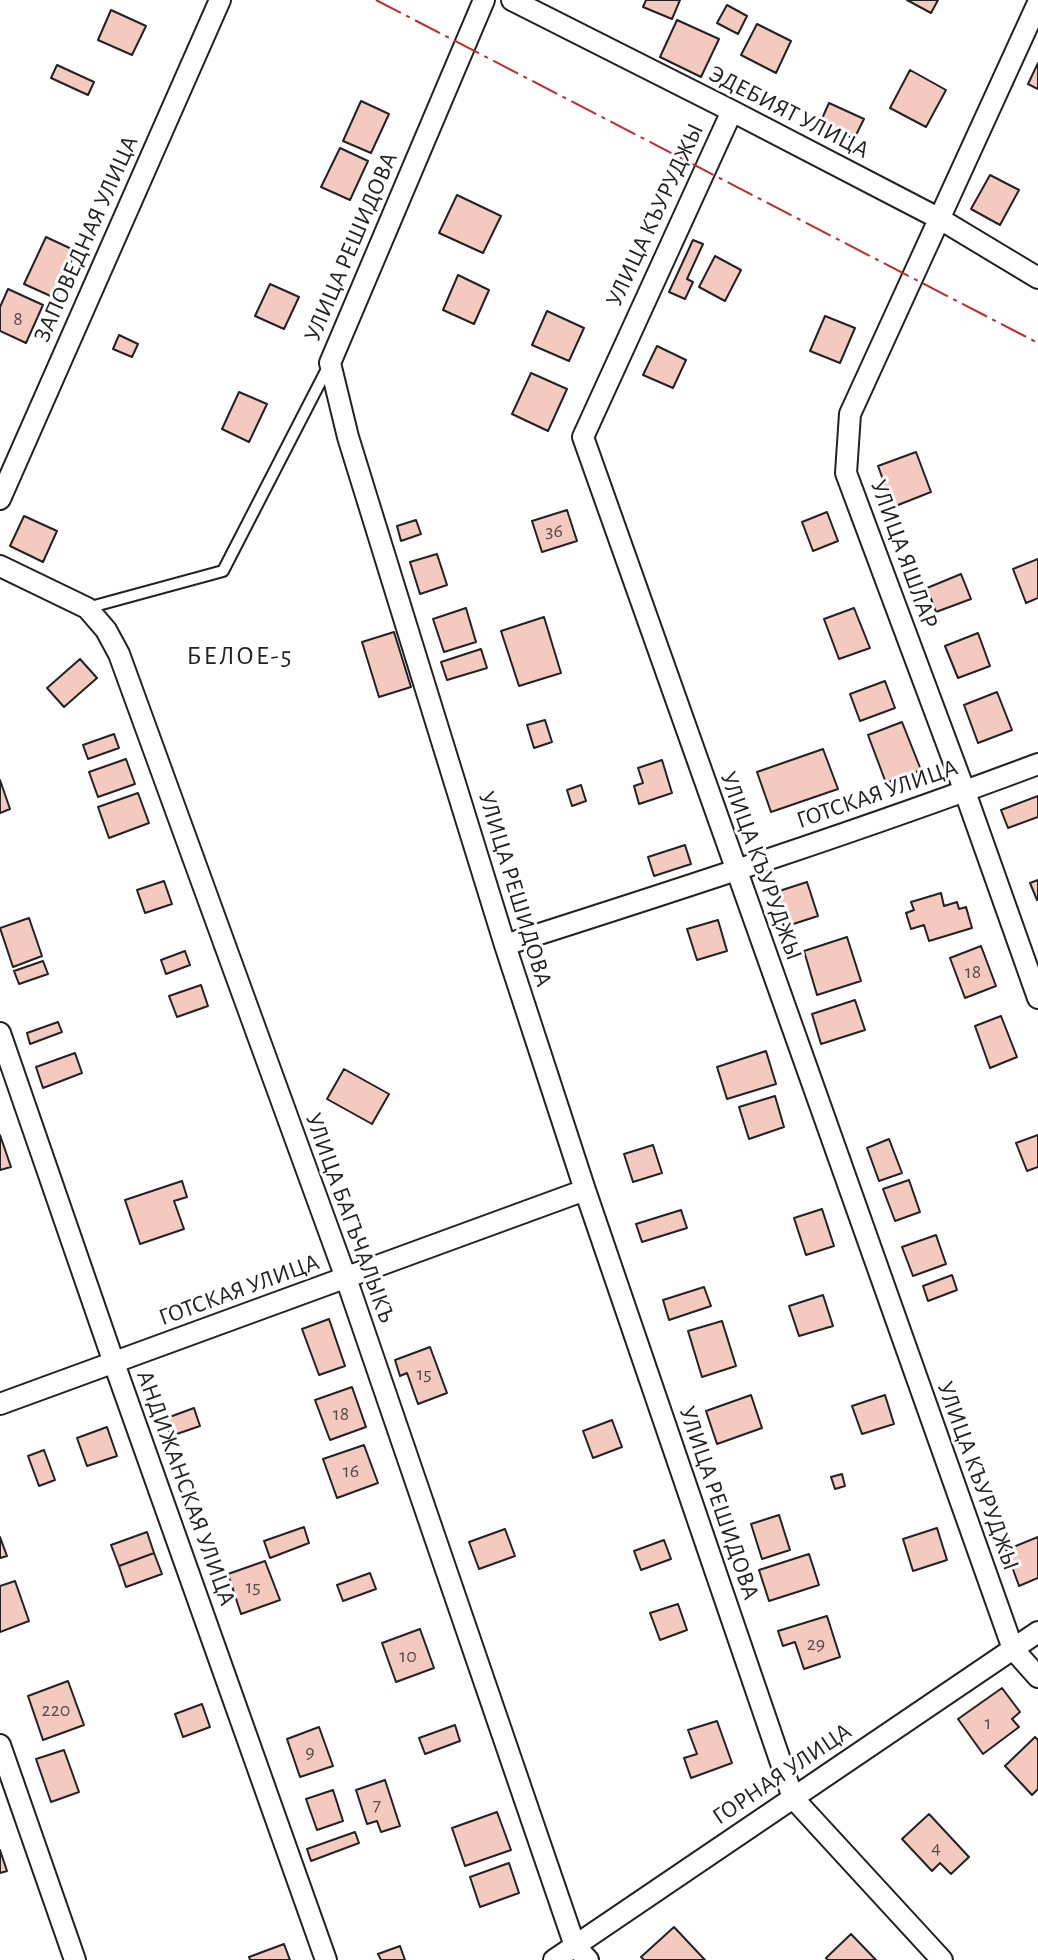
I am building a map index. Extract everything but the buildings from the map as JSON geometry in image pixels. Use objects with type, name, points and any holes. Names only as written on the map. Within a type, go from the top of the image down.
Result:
[{"type":"street","name":"ЗАПОВЕДНАЯ УЛИЦА","points":[[0,499],[220,0]]},
{"type":"street","name":"УЛИЦА РЕШИДОВА","points":[[484,0],[330,363],[348,437],[505,945],[585,1190],[793,1798]]},
{"type":"street","name":"ЭДЕБИЯТ УЛИЦА","points":[[512,0],[940,219],[1038,278]]},
{"type":"street","name":"УЛИЦА ЯШЛАР","points":[[1038,3],[850,414],[846,473],[1038,998]]},
{"type":"street","name":"УЛИЦА КЪУРУДЖЫ","points":[[732,111],[583,437],[1013,1649]]},
{"type":"street","name":"УЛИЦА БАГЪЧАЛЫКЪ","points":[[0,566],[87,608],[106,630],[119,654],[346,1278],[582,1953]]},
{"type":"street","name":"ГОТСКАЯ УЛИЦА","points":[[505,945],[736,872],[1038,764]]},
{"type":"street","name":"АНДИЖАНСКАЯ УЛИЦА","points":[[0,1033],[326,1960]]},
{"type":"street","name":"ГОТСКАЯ УЛИЦА","points":[[0,1404],[585,1190]]},
{"type":"street","name":"ГОРНАЯ УЛИЦА","points":[[554,1960],[582,1953],[793,1798],[1038,1632]]},
{"type":"street","points":[[1013,1649],[1038,1677]]},
{"type":"street","points":[[0,1745],[75,1960]]},
{"type":"street","points":[[793,1798],[942,1960]]},
{"type":"lane","points":[[87,608],[223,571],[330,363]]},
{"type":"power","points":[[376,0],[1038,343]]},
{"type":"district","name":"БЕЛОЕ-5","points":[[240,656]]}]
